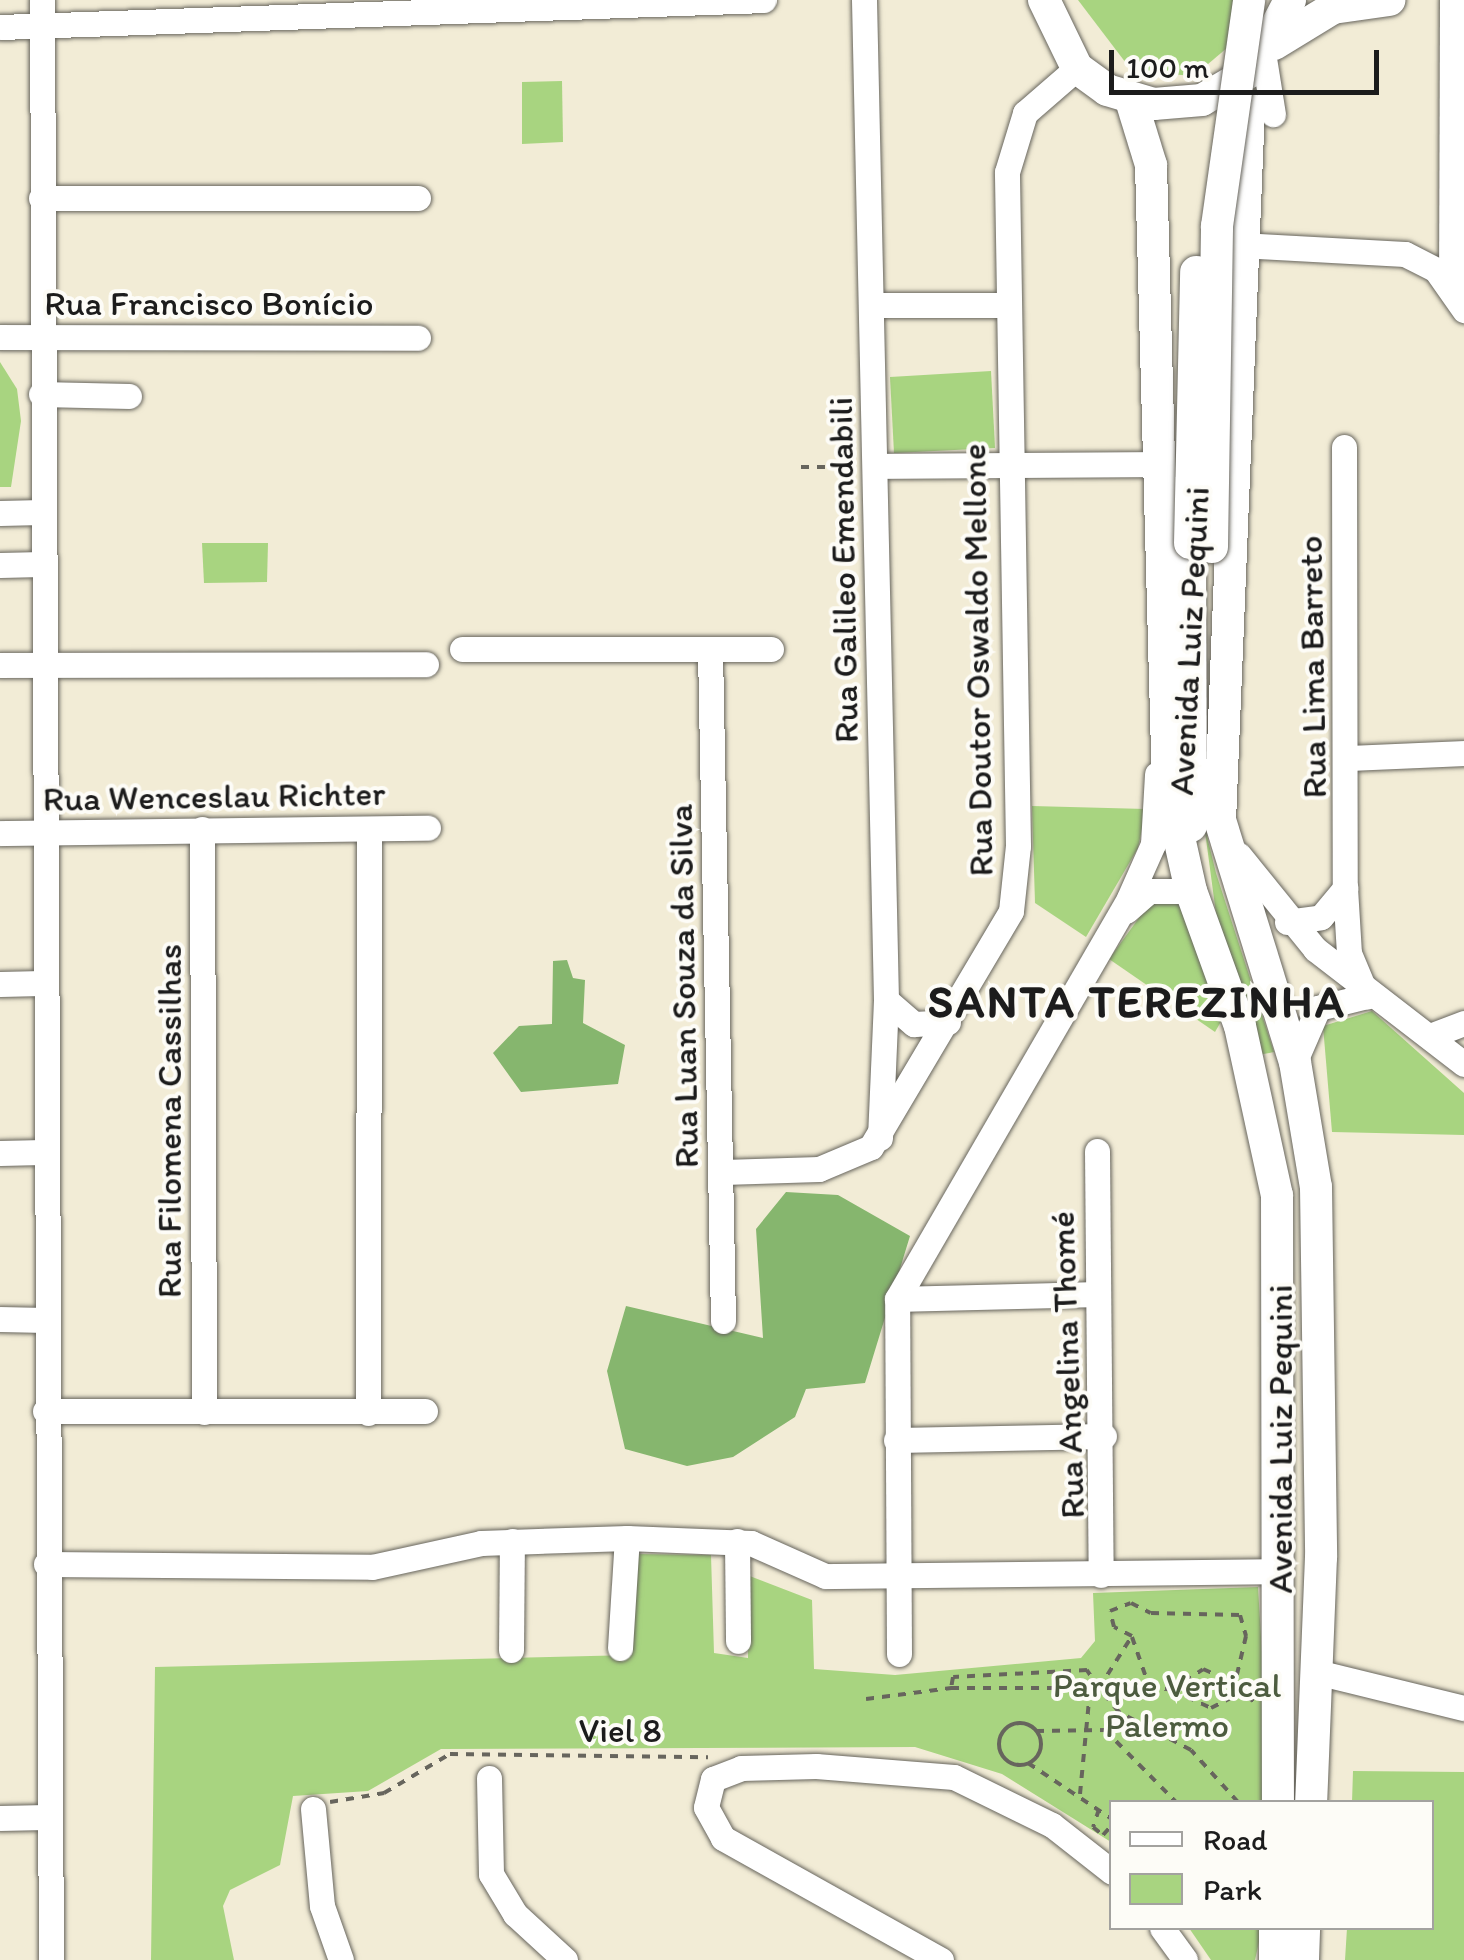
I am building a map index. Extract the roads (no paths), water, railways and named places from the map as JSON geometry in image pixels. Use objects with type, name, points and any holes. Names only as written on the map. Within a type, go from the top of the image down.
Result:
[{"type":"main road","points":[[1218,732],[1202,545],[1198,198],[1228,0]]},
{"type":"main road","points":[[1191,891],[1216,226],[1249,0]]},
{"type":"main road","name":"Avenida Luiz Pequini","points":[[1290,0],[1264,57],[1240,245],[1235,564],[1218,732],[1220,820],[1295,1062],[1320,1252],[1322,1557],[1311,1800]]},
{"type":"main road","points":[[1037,4],[1077,68],[1131,100],[1202,100],[1333,8],[1389,0]]},
{"type":"main road","name":"Avenida Luiz Pequini","points":[[1131,100],[1151,164],[1154,464],[1168,788],[1191,891],[1240,1026],[1271,1152],[1280,1245],[1278,1800]]},
{"type":"main road","points":[[1277,1393],[1296,1398],[1322,1557]]},
{"type":"main road","points":[[1275,1960],[1276,1930]]},
{"type":"main road","points":[[1302,1960],[1304,1930]]},
{"type":"street","points":[[42,0],[40,833],[45,1817],[51,1960]]},
{"type":"street","points":[[0,27],[41,27],[208,9],[764,0]]},
{"type":"street","name":"Rua Galileo Emendabili","points":[[864,0],[886,1000],[880,1138]]},
{"type":"street","points":[[1452,0],[1458,299]]},
{"type":"street","points":[[1264,57],[1273,114]]},
{"type":"street","name":"Rua Doutor Oswaldo Mellone","points":[[880,1138],[1006,921],[1016,879],[1007,305],[1009,150],[1032,104],[1077,68]]},
{"type":"street","points":[[42,198],[418,198]]},
{"type":"street","points":[[1240,245],[1386,250],[1420,260],[1458,299]]},
{"type":"street","points":[[872,305],[1007,305]]},
{"type":"street","name":"Rua Francisco Bonício","points":[[0,337],[418,338]]},
{"type":"street","points":[[41,394],[128,396]]},
{"type":"street","name":"Rua Lima Barreto","points":[[1344,446],[1350,758],[1345,888],[1350,953],[1367,996]]},
{"type":"street","points":[[876,466],[1154,464]]},
{"type":"street","points":[[0,513],[42,512]]},
{"type":"street","points":[[0,564],[42,564]]},
{"type":"street","points":[[462,648],[771,649]]},
{"type":"street","name":"Rua Luan Souza da Silva","points":[[710,650],[724,1321]]},
{"type":"street","points":[[0,664],[426,664]]},
{"type":"street","points":[[899,1654],[897,1299],[1115,921],[1153,844],[1163,669]]},
{"type":"street","points":[[1350,758],[1464,753]]},
{"type":"street","points":[[1220,820],[1287,922],[1367,996],[1430,1036],[1464,1064]]},
{"type":"street","name":"Rua Wenceslau Richter","points":[[0,832],[428,828]]},
{"type":"street","name":"Rua Filomena Cassilhas","points":[[202,829],[204,1412]]},
{"type":"street","points":[[368,1412],[369,829]]},
{"type":"street","points":[[1287,922],[1321,918],[1345,888]]},
{"type":"street","points":[[1115,921],[1149,891],[1191,891]]},
{"type":"street","points":[[0,984],[42,984]]},
{"type":"street","points":[[1295,1062],[1318,1008],[1367,996]]},
{"type":"street","points":[[886,1000],[914,1024],[948,1022]]},
{"type":"street","points":[[1430,1036],[1464,1023]]},
{"type":"street","points":[[723,1172],[818,1169],[880,1138]]},
{"type":"street","name":"Rua Angelina Thomé","points":[[1097,1151],[1097,1294],[1104,1436],[1101,1576]]},
{"type":"street","points":[[0,1153],[43,1152]]},
{"type":"street","points":[[897,1299],[1097,1294]]},
{"type":"street","points":[[0,1320],[44,1320]]},
{"type":"street","points":[[45,1411],[425,1411]]},
{"type":"street","points":[[896,1440],[1104,1436]]},
{"type":"street","points":[[46,1564],[372,1567],[512,1541],[626,1538],[738,1541],[812,1574],[1101,1576],[1280,1571]]},
{"type":"street","points":[[620,1648],[626,1538]]},
{"type":"street","points":[[510,1650],[512,1541]]},
{"type":"street","points":[[738,1541],[738,1641]]},
{"type":"street","points":[[1317,1672],[1464,1708]]},
{"type":"street","points":[[493,1766],[483,1846],[491,1874],[515,1914],[565,1960]]},
{"type":"street","points":[[941,1960],[718,1834],[708,1788],[742,1768],[954,1777],[1039,1816],[1109,1870]]},
{"type":"street","points":[[312,1810],[322,1906],[341,1960]]},
{"type":"street","points":[[0,1818],[45,1817]]},
{"type":"street","points":[[1163,1930],[1185,1960]]},
{"type":"district","name":"SANTA TEREZINHA","points":[[1137,1002]]},
{"type":"park label","name":"Parque Vertical Palermo","points":[[1167,1705]]}]
